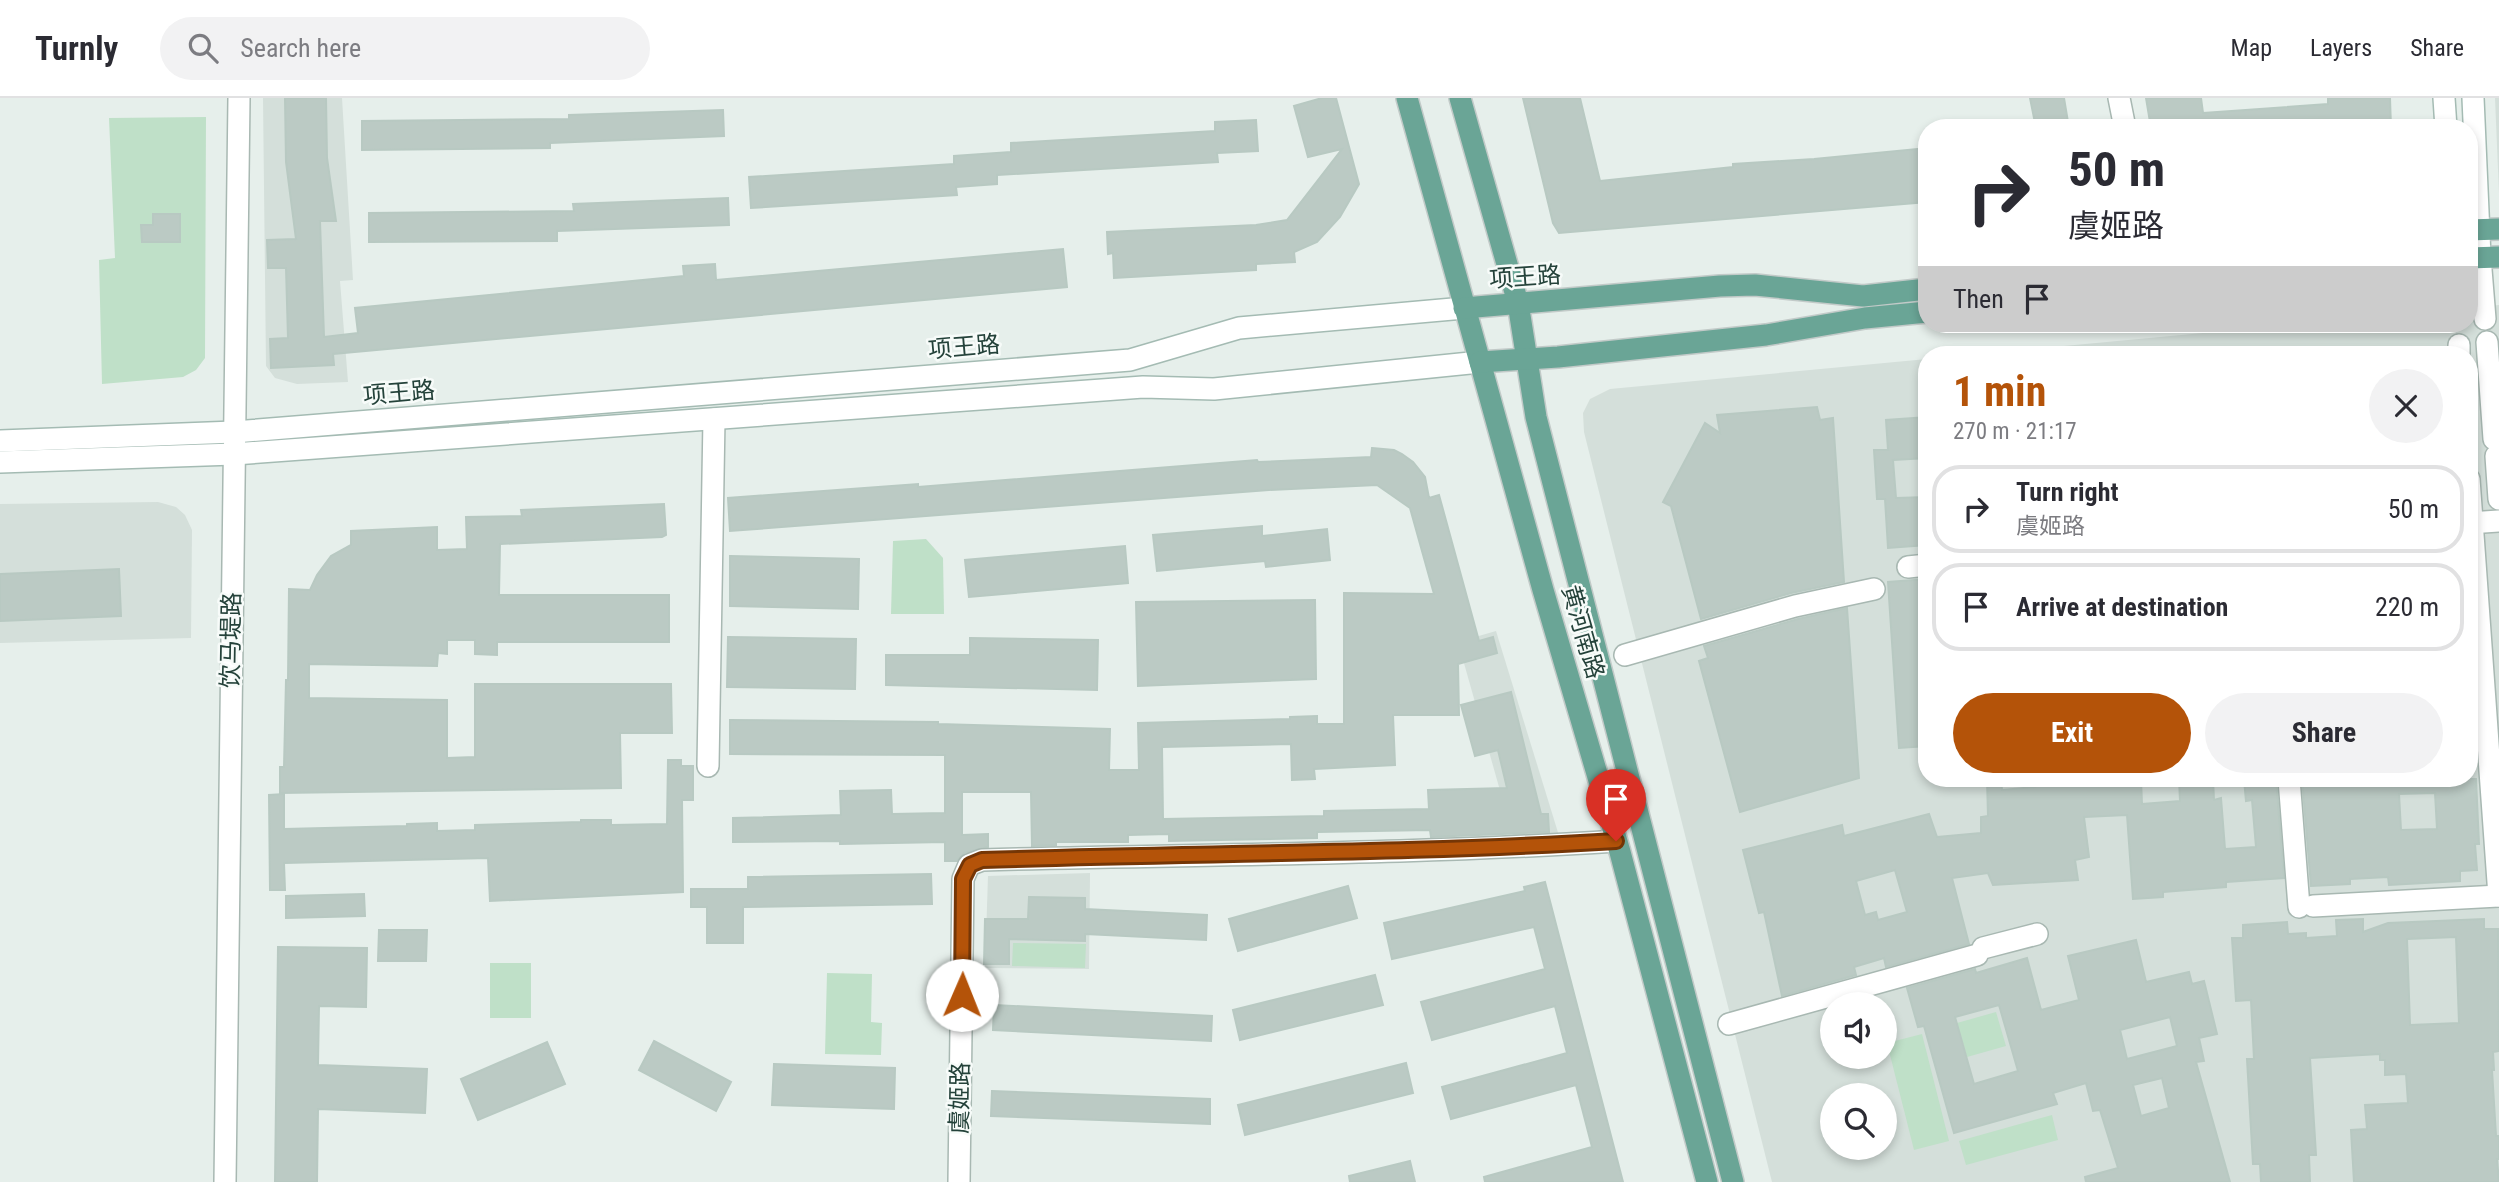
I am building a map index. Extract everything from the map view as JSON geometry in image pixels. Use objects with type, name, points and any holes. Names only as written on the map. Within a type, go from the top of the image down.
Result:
[{"type":"main road","name":"黄河南路","points":[[1406,98],[1616,841],[1707,1182]]},
{"type":"main road","name":"黄河南路","points":[[1460,98],[1518,303],[1536,417],[1733,1182]]},
{"type":"main road","name":"项王路","points":[[1464,308],[1720,286],[1755,285],[1863,296],[1918,290]]},
{"type":"main road","name":"项王路","points":[[1480,362],[1766,335],[1866,318],[1918,313]]},
{"type":"street","name":"饮马堤路","points":[[225,1182],[239,98]]},
{"type":"street","points":[[2119,98],[2123,119]]},
{"type":"street","points":[[2444,98],[2445,119]]},
{"type":"street","points":[[2473,98],[2474,119]]},
{"type":"street","points":[[2478,171],[2486,318]]},
{"type":"street","name":"项王路","points":[[0,441],[233,432],[1130,360],[1239,327],[1464,308]]},
{"type":"street","points":[[2487,342],[2499,499]]},
{"type":"street","name":"项王路","points":[[0,462],[233,454],[1143,387],[1214,389],[1480,362]]},
{"type":"street","points":[[708,766],[714,419]]},
{"type":"street","points":[[2478,522],[2499,521]]},
{"type":"street","points":[[2290,787],[2306,906],[2499,896],[2492,698],[2478,581]]},
{"type":"street","points":[[1625,655],[1795,606],[1874,589]]},
{"type":"street","name":"虞姬路","points":[[959,1182],[963,879],[970,865],[982,860],[1439,849],[1616,841]]},
{"type":"street","points":[[1729,1024],[2037,934]]},
{"type":"shaded area","points":[[263,98],[342,98],[353,280],[340,281],[348,382],[297,384],[275,378],[266,366]]},
{"type":"shaded area","points":[[2495,98],[2499,98],[2499,193]]},
{"type":"shaded area","points":[[2499,305],[2499,1182],[1772,1182],[1584,432],[1583,413],[1590,399],[1610,389],[1918,360],[1918,787],[2478,787],[2478,346],[2064,346],[2203,333],[2478,333],[2478,307]]},
{"type":"shaded area","points":[[158,502],[176,507],[185,515],[192,530],[191,638],[0,643],[0,504]]},
{"type":"shaded area","points":[[1496,631],[1560,839],[1514,840],[1458,642]]},
{"type":"shaded area","points":[[1090,873],[1089,969],[985,968],[988,876]]},
{"type":"green space","points":[[206,117],[205,358],[196,370],[183,377],[102,384],[99,260],[115,258],[109,118]]},
{"type":"green space","points":[[926,539],[943,558],[944,614],[891,614],[893,541]]},
{"type":"green space","points":[[1013,943],[1086,944],[1085,968],[1012,966]]},
{"type":"green space","points":[[490,963],[531,963],[531,1018],[490,1018]]},
{"type":"green space","points":[[827,973],[872,974],[871,1022],[882,1023],[881,1055],[825,1054]]},
{"type":"green space","points":[[1996,1012],[2006,1046],[1967,1057],[1957,1023]]},
{"type":"green space","points":[[1922,1034],[1949,1141],[1914,1150],[1894,1069],[1897,1069],[1897,1040]]},
{"type":"green space","points":[[2052,1115],[2058,1140],[1966,1165],[1959,1141]]},
{"type":"building","points":[[285,98],[326,98],[327,158],[336,221],[320,221],[324,337],[358,333],[355,308],[684,276],[683,266],[715,264],[716,280],[1063,249],[1067,287],[333,354],[334,365],[271,368],[270,339],[288,338],[286,268],[268,268],[267,240],[296,239],[286,162]]},
{"type":"building","points":[[1322,98],[1336,98],[1359,184],[1340,217],[1317,242],[1294,252],[1295,262],[1256,264],[1256,270],[1114,278],[1113,253],[1108,254],[1107,232],[1256,225],[1287,220],[1342,149],[1308,157],[1294,106]]},
{"type":"building","points":[[1523,98],[1580,98],[1600,181],[1733,167],[1733,164],[1918,149],[1918,203],[1559,233],[1553,223]]},
{"type":"building","points":[[2030,98],[2064,98],[2068,119],[2034,119]]},
{"type":"building","points":[[2146,98],[2201,98],[2203,113],[2328,104],[2328,98],[2390,98],[2391,119],[2150,119]]},
{"type":"building","points":[[723,110],[724,136],[550,143],[550,148],[362,150],[362,121],[569,119],[569,115]]},
{"type":"building","points":[[1256,120],[1258,151],[1217,153],[1218,162],[997,175],[997,184],[956,187],[957,195],[751,208],[749,177],[954,164],[954,156],[1011,152],[1011,143],[1215,131],[1215,122]]},
{"type":"building","points":[[728,198],[729,225],[557,231],[557,241],[369,242],[369,213],[574,211],[573,204]]},
{"type":"building","points":[[153,214],[180,214],[180,242],[142,242],[141,225],[153,225]]},
{"type":"building","points":[[1817,407],[1820,420],[1833,418],[1844,582],[1791,593],[1701,619],[1671,506],[1663,502],[1705,423],[1720,433],[1717,415]]},
{"type":"building","points":[[1918,418],[1918,459],[1893,460],[1896,498],[1918,497],[1918,546],[1888,548],[1885,499],[1877,499],[1874,450],[1888,450],[1886,420]]},
{"type":"building","points":[[1372,448],[1394,450],[1402,454],[1413,462],[1425,477],[1429,498],[1439,495],[1479,641],[1493,637],[1497,653],[1458,664],[1459,715],[1393,715],[1395,765],[1314,769],[1315,779],[1292,780],[1291,744],[1162,747],[1163,819],[1324,816],[1324,811],[1429,809],[1428,790],[1507,788],[1498,750],[1475,756],[1461,705],[1511,692],[1541,814],[1548,814],[1549,832],[1431,837],[1430,830],[1317,832],[1317,838],[1169,841],[1169,834],[1128,835],[1128,842],[1056,842],[1056,845],[1032,846],[1031,792],[962,792],[962,835],[988,834],[988,847],[964,853],[957,861],[945,861],[945,842],[733,842],[733,818],[841,815],[840,791],[891,790],[892,814],[945,813],[945,755],[730,754],[730,720],[938,722],[1110,729],[1109,770],[1139,770],[1138,723],[1317,716],[1317,724],[1344,724],[1344,593],[1434,594],[1410,508],[1377,485],[1269,490],[730,531],[728,498],[918,484],[918,487],[1257,460],[1371,457]]},
{"type":"building","points":[[664,504],[666,535],[662,537],[500,544],[499,595],[669,595],[669,642],[497,642],[497,655],[475,654],[475,640],[447,640],[447,654],[438,653],[437,666],[309,664],[309,698],[447,700],[447,758],[475,757],[475,684],[671,684],[672,733],[620,733],[621,788],[280,793],[280,767],[284,767],[288,680],[289,589],[310,590],[331,556],[351,545],[351,531],[437,527],[437,550],[467,549],[466,517],[522,516],[521,510]]},
{"type":"building","points":[[1262,526],[1262,536],[1327,529],[1330,560],[1266,567],[1265,561],[1157,571],[1153,535]]},
{"type":"building","points":[[1125,546],[1128,583],[969,597],[965,560]]},
{"type":"building","points":[[730,556],[859,559],[858,609],[730,606]]},
{"type":"building","points":[[119,569],[121,616],[0,621],[0,574]]},
{"type":"building","points":[[1918,580],[1918,747],[1899,748],[1888,582]]},
{"type":"building","points":[[1315,600],[1316,679],[1138,686],[1136,602]]},
{"type":"building","points":[[1847,608],[1859,778],[1740,812],[1699,661],[1708,658],[1704,646]]},
{"type":"building","points":[[728,637],[856,639],[855,689],[727,687]]},
{"type":"building","points":[[970,638],[1098,640],[1097,690],[886,685],[886,655],[970,655]]},
{"type":"building","points":[[668,760],[681,760],[681,766],[693,766],[693,800],[682,800],[683,892],[490,901],[488,858],[284,863],[285,890],[270,890],[269,795],[284,794],[284,829],[437,823],[437,831],[475,830],[475,825],[581,820],[611,820],[611,825],[667,824]]},
{"type":"building","points":[[1987,787],[2002,787],[2002,790],[2035,787],[2141,787],[2142,804],[2180,801],[2179,787],[2213,787],[2214,800],[2221,798],[2225,849],[2256,847],[2252,800],[2246,801],[2245,787],[2277,787],[2284,878],[2226,882],[2226,887],[2163,892],[2163,897],[2133,899],[2127,815],[2084,817],[2089,857],[2075,860],[2078,880],[1993,885],[1988,873],[1952,878],[1969,944],[1886,967],[1884,958],[1854,967],[1856,975],[1782,996],[1764,912],[1759,913],[1743,850],[1842,825],[1844,836],[1929,814],[1937,837],[1981,833],[1981,817],[1988,816]],"holes":[[[1895,870],[1907,912],[1878,920],[1876,912],[1865,915],[1856,881]]]},
{"type":"building","points":[[2303,787],[2476,787],[2479,844],[2475,844],[2477,870],[2460,871],[2460,881],[2389,885],[2388,877],[2350,879],[2350,884],[2311,886]],"holes":[[[2435,793],[2437,829],[2401,830],[2399,794]]]},
{"type":"building","points":[[931,874],[932,904],[743,907],[743,943],[707,943],[707,907],[691,907],[691,889],[748,889],[748,877]]},
{"type":"building","points":[[1545,882],[1623,1182],[1485,1182],[1484,1177],[1592,1147],[1576,1085],[1451,1119],[1442,1087],[1567,1053],[1555,1006],[1432,1040],[1421,1002],[1545,969],[1534,927],[1392,959],[1384,923],[1525,891],[1524,887]]},
{"type":"building","points":[[1348,886],[1357,918],[1238,951],[1229,919]]},
{"type":"building","points":[[364,894],[365,916],[286,918],[286,896]]},
{"type":"building","points":[[1029,897],[1085,898],[1085,909],[1207,915],[1206,940],[1085,934],[1085,941],[1009,939],[1009,964],[984,964],[985,919],[1028,919]]},
{"type":"building","points":[[2363,919],[2363,932],[2388,923],[2484,919],[2484,929],[2498,929],[2499,1051],[2493,1052],[2492,1070],[2496,1136],[2499,1136],[2499,1182],[2354,1182],[2351,1130],[2367,1129],[2365,1105],[2408,1103],[2406,1074],[2385,1075],[2385,1060],[2380,1060],[2380,1054],[2310,1058],[2316,1155],[2309,1155],[2310,1182],[2261,1182],[2260,1164],[2253,1164],[2247,1059],[2254,1059],[2251,1000],[2236,1001],[2232,938],[2243,938],[2243,925],[2287,922],[2288,934],[2306,933],[2306,938],[2337,936],[2336,920]],"holes":[[[2456,937],[2459,1023],[2410,1025],[2407,939]]]},
{"type":"building","points":[[379,930],[427,930],[426,961],[378,961]]},
{"type":"building","points":[[2136,940],[2146,982],[2189,972],[2192,984],[2204,981],[2217,1034],[2199,1038],[2204,1061],[2196,1062],[2230,1182],[2086,1182],[2085,1177],[2118,1168],[2100,1110],[2093,1111],[2086,1083],[2053,1093],[2057,1104],[1954,1133],[1924,1026],[1918,1027],[1907,988],[1975,969],[1976,973],[2027,958],[2041,1010],[2079,1000],[2068,956]],"holes":[[[1999,1005],[2018,1071],[1974,1084],[1955,1017]],[[2170,1017],[2177,1046],[2127,1059],[2120,1030]],[[2162,1078],[2169,1108],[2141,1116],[2133,1085]]]},
{"type":"building","points":[[278,947],[367,948],[366,1007],[319,1006],[318,1065],[427,1069],[425,1113],[318,1109],[317,1182],[275,1182]]},
{"type":"building","points":[[1375,975],[1383,1005],[1240,1040],[1233,1010]]},
{"type":"building","points":[[994,1005],[1212,1016],[1211,1041],[993,1030]]},
{"type":"building","points":[[654,1041],[731,1082],[716,1111],[639,1070]]},
{"type":"building","points":[[547,1042],[565,1084],[478,1120],[461,1079]]},
{"type":"building","points":[[1406,1063],[1413,1093],[1245,1135],[1238,1105]]},
{"type":"building","points":[[774,1064],[895,1068],[894,1109],[772,1105]]},
{"type":"building","points":[[992,1091],[1210,1099],[1210,1124],[991,1116]]},
{"type":"building","points":[[1410,1161],[1415,1182],[1350,1182],[1349,1176]]},
{"type":"route","points":[[962,995],[963,879],[970,865],[982,860],[1563,845],[1616,841]]}]
